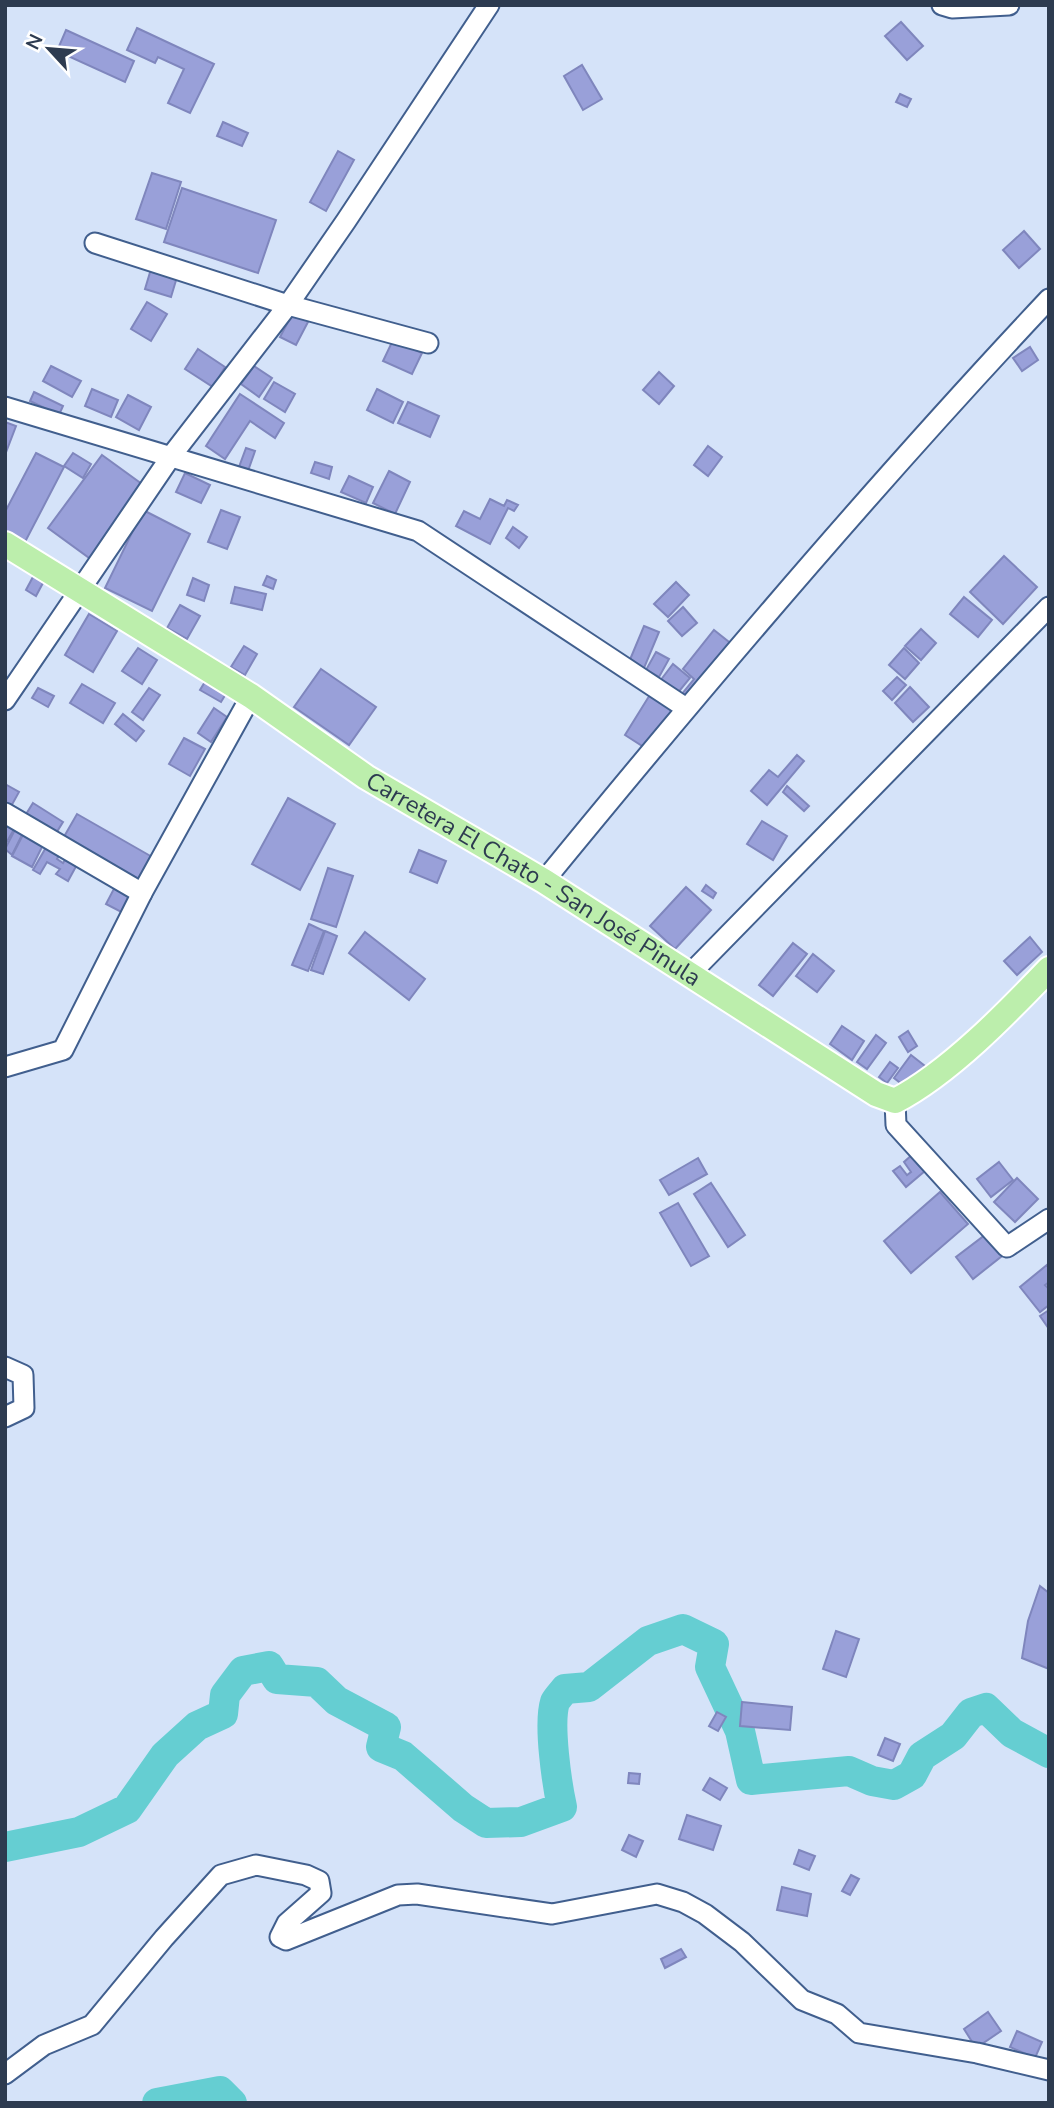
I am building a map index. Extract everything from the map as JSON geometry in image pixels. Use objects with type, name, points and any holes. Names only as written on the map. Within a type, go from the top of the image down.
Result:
[{"type":"main road","name":"Carretera El Chato - San José Pinula","points":[[5,544],[251,696],[366,777],[544,881],[876,1094],[895,1101]]},
{"type":"main road","points":[[895,1101],[913,1091],[1007,1013],[1049,969]]},
{"type":"street","points":[[5,700],[172,455],[288,305],[489,5]]},
{"type":"street","points":[[942,5],[952,8],[1009,5]]},
{"type":"street","points":[[95,243],[288,305],[428,343]]},
{"type":"street","points":[[544,881],[686,708],[950,404],[1049,299]]},
{"type":"street","points":[[5,407],[418,531],[686,708]]},
{"type":"street","points":[[690,974],[1049,607]]},
{"type":"street","points":[[5,1067],[64,1050],[142,893],[251,696]]},
{"type":"street","points":[[5,813],[142,893]]},
{"type":"street","points":[[895,1101],[896,1125],[1007,1247],[1049,1219]]},
{"type":"street","points":[[5,1367],[23,1375],[24,1408],[5,1417]]},
{"type":"street","points":[[5,2074],[44,2045],[92,2025],[164,1938],[221,1875],[256,1865],[306,1875],[319,1881],[321,1892],[287,1923],[280,1937],[286,1940],[398,1895],[417,1894],[552,1914],[657,1894],[705,1914],[742,1942],[802,2000],[837,2014],[859,2033],[977,2053],[1049,2070]]},
{"type":"building","points":[[901,22],[923,46],[907,60],[885,36]]},
{"type":"building","points":[[137,28],[214,64],[190,113],[168,103],[184,69],[158,57],[155,63],[127,50]]},
{"type":"building","points":[[66,30],[134,61],[125,82],[57,51]]},
{"type":"building","points":[[582,65],[602,99],[583,110],[564,76]]},
{"type":"building","points":[[900,94],[911,99],[907,107],[896,102]]},
{"type":"building","points":[[223,122],[248,133],[242,146],[217,136]]},
{"type":"building","points":[[338,151],[354,160],[326,211],[310,202]]},
{"type":"building","points":[[152,173],[181,182],[166,229],[136,219]]},
{"type":"building","points":[[182,188],[276,220],[258,273],[164,242]]},
{"type":"building","points":[[1024,231],[1040,249],[1019,268],[1003,250]]},
{"type":"building","points":[[151,269],[177,277],[171,297],[145,289]]},
{"type":"building","points":[[147,302],[167,314],[151,341],[131,329]]},
{"type":"building","points":[[295,309],[310,318],[296,345],[280,337]]},
{"type":"building","points":[[393,340],[422,353],[412,374],[383,361]]},
{"type":"building","points":[[1030,347],[1038,360],[1022,371],[1013,358]]},
{"type":"building","points":[[198,349],[225,367],[213,387],[185,369]]},
{"type":"building","points":[[51,366],[81,381],[72,397],[43,381]]},
{"type":"building","points":[[254,366],[272,378],[259,397],[241,384]]},
{"type":"building","points":[[659,372],[674,386],[659,404],[643,390]]},
{"type":"building","points":[[274,382],[295,394],[285,412],[264,399]]},
{"type":"building","points":[[92,389],[118,400],[111,417],[85,406]]},
{"type":"building","points":[[377,389],[403,402],[393,423],[367,410]]},
{"type":"building","points":[[34,392],[63,406],[59,415],[30,401]]},
{"type":"building","points":[[240,394],[284,423],[275,438],[250,421],[225,459],[206,446]]},
{"type":"building","points":[[128,395],[151,407],[139,430],[116,417]]},
{"type":"building","points":[[408,402],[439,416],[430,437],[398,423]]},
{"type":"building","points":[[5,422],[16,426],[5,455]]},
{"type":"building","points":[[708,446],[722,457],[708,476],[694,465]]},
{"type":"building","points":[[246,448],[255,451],[248,471],[239,467]]},
{"type":"building","points":[[36,453],[64,467],[25,542],[5,532],[5,512]]},
{"type":"building","points":[[73,453],[91,464],[83,478],[64,466]]},
{"type":"building","points":[[102,455],[146,487],[92,560],[48,528]]},
{"type":"building","points":[[315,462],[332,467],[329,479],[311,473]]},
{"type":"building","points":[[389,471],[410,482],[395,514],[373,503]]},
{"type":"building","points":[[185,473],[210,485],[201,503],[176,492]]},
{"type":"building","points":[[349,476],[373,487],[366,503],[341,492]]},
{"type":"building","points":[[490,499],[504,506],[507,500],[518,505],[514,511],[508,508],[490,544],[456,526],[464,511],[480,519]]},
{"type":"building","points":[[143,510],[190,534],[152,611],[105,588]]},
{"type":"building","points":[[221,510],[240,517],[227,549],[208,542]]},
{"type":"building","points":[[513,527],[527,537],[519,548],[506,538]]},
{"type":"building","points":[[1004,556],[1037,587],[1003,624],[970,592]]},
{"type":"building","points":[[34,575],[44,581],[36,596],[26,590]]},
{"type":"building","points":[[267,576],[276,580],[273,589],[263,585]]},
{"type":"building","points":[[193,578],[209,585],[204,601],[187,595]]},
{"type":"building","points":[[676,582],[689,595],[668,617],[654,604]]},
{"type":"building","points":[[235,587],[266,594],[262,610],[231,603]]},
{"type":"building","points":[[964,597],[992,620],[978,637],[950,614]]},
{"type":"building","points":[[180,605],[200,616],[187,639],[167,628]]},
{"type":"building","points":[[683,607],[697,623],[682,636],[668,621]]},
{"type":"building","points":[[89,614],[117,631],[93,672],[65,655]]},
{"type":"building","points":[[644,626],[659,632],[644,668],[629,662]]},
{"type":"building","points":[[921,629],[936,643],[921,660],[905,646]]},
{"type":"building","points":[[714,630],[734,646],[690,701],[682,694],[694,679],[683,669]]},
{"type":"building","points":[[244,646],[257,654],[245,675],[231,667]]},
{"type":"building","points":[[138,648],[157,660],[142,684],[122,671]]},
{"type":"building","points":[[904,648],[919,663],[905,679],[889,665]]},
{"type":"building","points":[[656,652],[669,659],[659,677],[646,670]]},
{"type":"building","points":[[673,664],[690,678],[676,695],[660,681]]},
{"type":"building","points":[[321,669],[376,707],[349,745],[294,707]]},
{"type":"building","points":[[897,677],[906,685],[892,700],[883,691]]},
{"type":"building","points":[[206,680],[227,692],[221,702],[200,690]]},
{"type":"building","points":[[82,684],[115,703],[103,723],[70,703]]},
{"type":"building","points":[[910,687],[929,707],[913,722],[895,703]]},
{"type":"building","points":[[38,688],[54,696],[48,707],[32,698]]},
{"type":"building","points":[[149,688],[160,695],[143,720],[132,712]]},
{"type":"building","points":[[651,693],[674,707],[647,749],[625,735]]},
{"type":"building","points":[[214,708],[227,717],[211,742],[198,733]]},
{"type":"building","points":[[123,714],[144,731],[136,741],[115,724]]},
{"type":"building","points":[[184,738],[205,749],[190,776],[169,764]]},
{"type":"building","points":[[797,755],[804,761],[767,805],[751,791],[769,770],[778,777]]},
{"type":"building","points":[[5,784],[19,792],[9,810],[5,807]]},
{"type":"building","points":[[787,786],[809,806],[804,811],[783,792]]},
{"type":"building","points":[[288,798],[335,824],[300,890],[252,864]]},
{"type":"building","points":[[33,803],[63,822],[53,838],[23,819]]},
{"type":"building","points":[[77,814],[154,858],[138,886],[61,842]]},
{"type":"building","points":[[9,820],[17,824],[5,845],[5,827]]},
{"type":"building","points":[[762,821],[787,836],[773,860],[747,844]]},
{"type":"building","points":[[18,824],[25,829],[12,855],[5,849]]},
{"type":"building","points":[[26,829],[46,839],[32,867],[12,856]]},
{"type":"building","points":[[48,844],[61,852],[57,859],[63,863],[68,855],[79,861],[68,881],[56,874],[60,869],[47,862],[40,874],[33,870]]},
{"type":"building","points":[[419,850],[446,861],[437,883],[410,872]]},
{"type":"building","points":[[328,868],[353,876],[336,927],[311,919]]},
{"type":"building","points":[[117,883],[138,893],[127,915],[106,904]]},
{"type":"building","points":[[706,885],[716,893],[713,898],[702,891]]},
{"type":"building","points":[[686,887],[711,910],[675,949],[650,926]]},
{"type":"building","points":[[309,924],[324,931],[308,971],[292,965]]},
{"type":"building","points":[[325,931],[337,936],[323,974],[311,970]]},
{"type":"building","points":[[365,932],[425,979],[409,1000],[349,953]]},
{"type":"building","points":[[1030,937],[1042,952],[1017,975],[1004,961]]},
{"type":"building","points":[[793,943],[807,954],[773,996],[759,985]]},
{"type":"building","points":[[813,954],[834,971],[817,992],[796,976]]},
{"type":"building","points":[[842,1026],[864,1041],[852,1060],[830,1044]]},
{"type":"building","points":[[908,1031],[917,1046],[908,1052],[899,1037]]},
{"type":"building","points":[[876,1035],[886,1043],[867,1069],[857,1062]]},
{"type":"building","points":[[911,1055],[925,1066],[908,1089],[894,1078]]},
{"type":"building","points":[[890,1062],[898,1068],[887,1083],[879,1077]]},
{"type":"building","points":[[913,1154],[926,1170],[906,1187],[893,1171],[900,1166],[907,1175],[911,1172],[904,1162]]},
{"type":"building","points":[[698,1158],[707,1174],[669,1195],[660,1180]]},
{"type":"building","points":[[999,1162],[1013,1180],[991,1197],[977,1179]]},
{"type":"building","points":[[1017,1178],[1038,1199],[1015,1222],[994,1202]]},
{"type":"building","points":[[711,1183],[745,1235],[728,1247],[694,1194]]},
{"type":"building","points":[[940,1192],[968,1224],[911,1273],[884,1241]]},
{"type":"building","points":[[678,1203],[709,1256],[691,1266],[660,1213]]},
{"type":"building","points":[[985,1235],[1002,1256],[973,1279],[956,1257]]},
{"type":"building","points":[[1048,1264],[1049,1282],[1045,1285],[1049,1289],[1049,1305],[1040,1312],[1020,1287]]},
{"type":"building","points":[[1049,1310],[1049,1329],[1040,1316]]},
{"type":"building","points":[[1040,1586],[1049,1593],[1049,1669],[1022,1658],[1028,1621]]},
{"type":"building","points":[[836,1631],[859,1639],[846,1677],[823,1669]]},
{"type":"building","points":[[742,1702],[792,1707],[790,1730],[740,1726]]},
{"type":"building","points":[[717,1712],[726,1717],[718,1731],[709,1726]]},
{"type":"building","points":[[885,1738],[900,1744],[893,1761],[878,1755]]},
{"type":"building","points":[[629,1773],[640,1774],[639,1784],[628,1783]]},
{"type":"building","points":[[710,1778],[727,1788],[720,1800],[703,1790]]},
{"type":"building","points":[[687,1815],[721,1826],[713,1850],[679,1839]]},
{"type":"building","points":[[629,1835],[643,1841],[636,1857],[622,1850]]},
{"type":"building","points":[[799,1850],[815,1856],[809,1870],[794,1864]]},
{"type":"building","points":[[851,1875],[859,1879],[850,1895],[842,1891]]},
{"type":"building","points":[[782,1887],[811,1894],[807,1916],[777,1910]]},
{"type":"building","points":[[681,1949],[686,1957],[665,1968],[661,1959]]},
{"type":"building","points":[[988,2012],[1001,2031],[976,2048],[964,2029]]},
{"type":"building","points":[[1017,2031],[1042,2042],[1035,2058],[1010,2047]]},
{"type":"waterway","points":[[5,1847],[79,1832],[127,1809],[165,1755],[197,1726],[223,1714],[225,1695],[243,1671],[269,1666],[277,1679],[317,1682],[337,1701],[386,1727],[381,1747],[403,1756],[463,1808],[486,1823],[521,1822],[562,1807],[553,1739],[556,1700],[565,1689],[589,1687],[648,1641],[683,1629],[714,1644],[710,1667],[740,1731],[751,1780],[849,1771],[872,1781],[894,1785],[912,1775],[922,1756],[953,1736],[971,1713],[986,1708],[1012,1733],[1049,1753]]},
{"type":"waterway","points":[[157,2103],[220,2091],[232,2103]]}]
